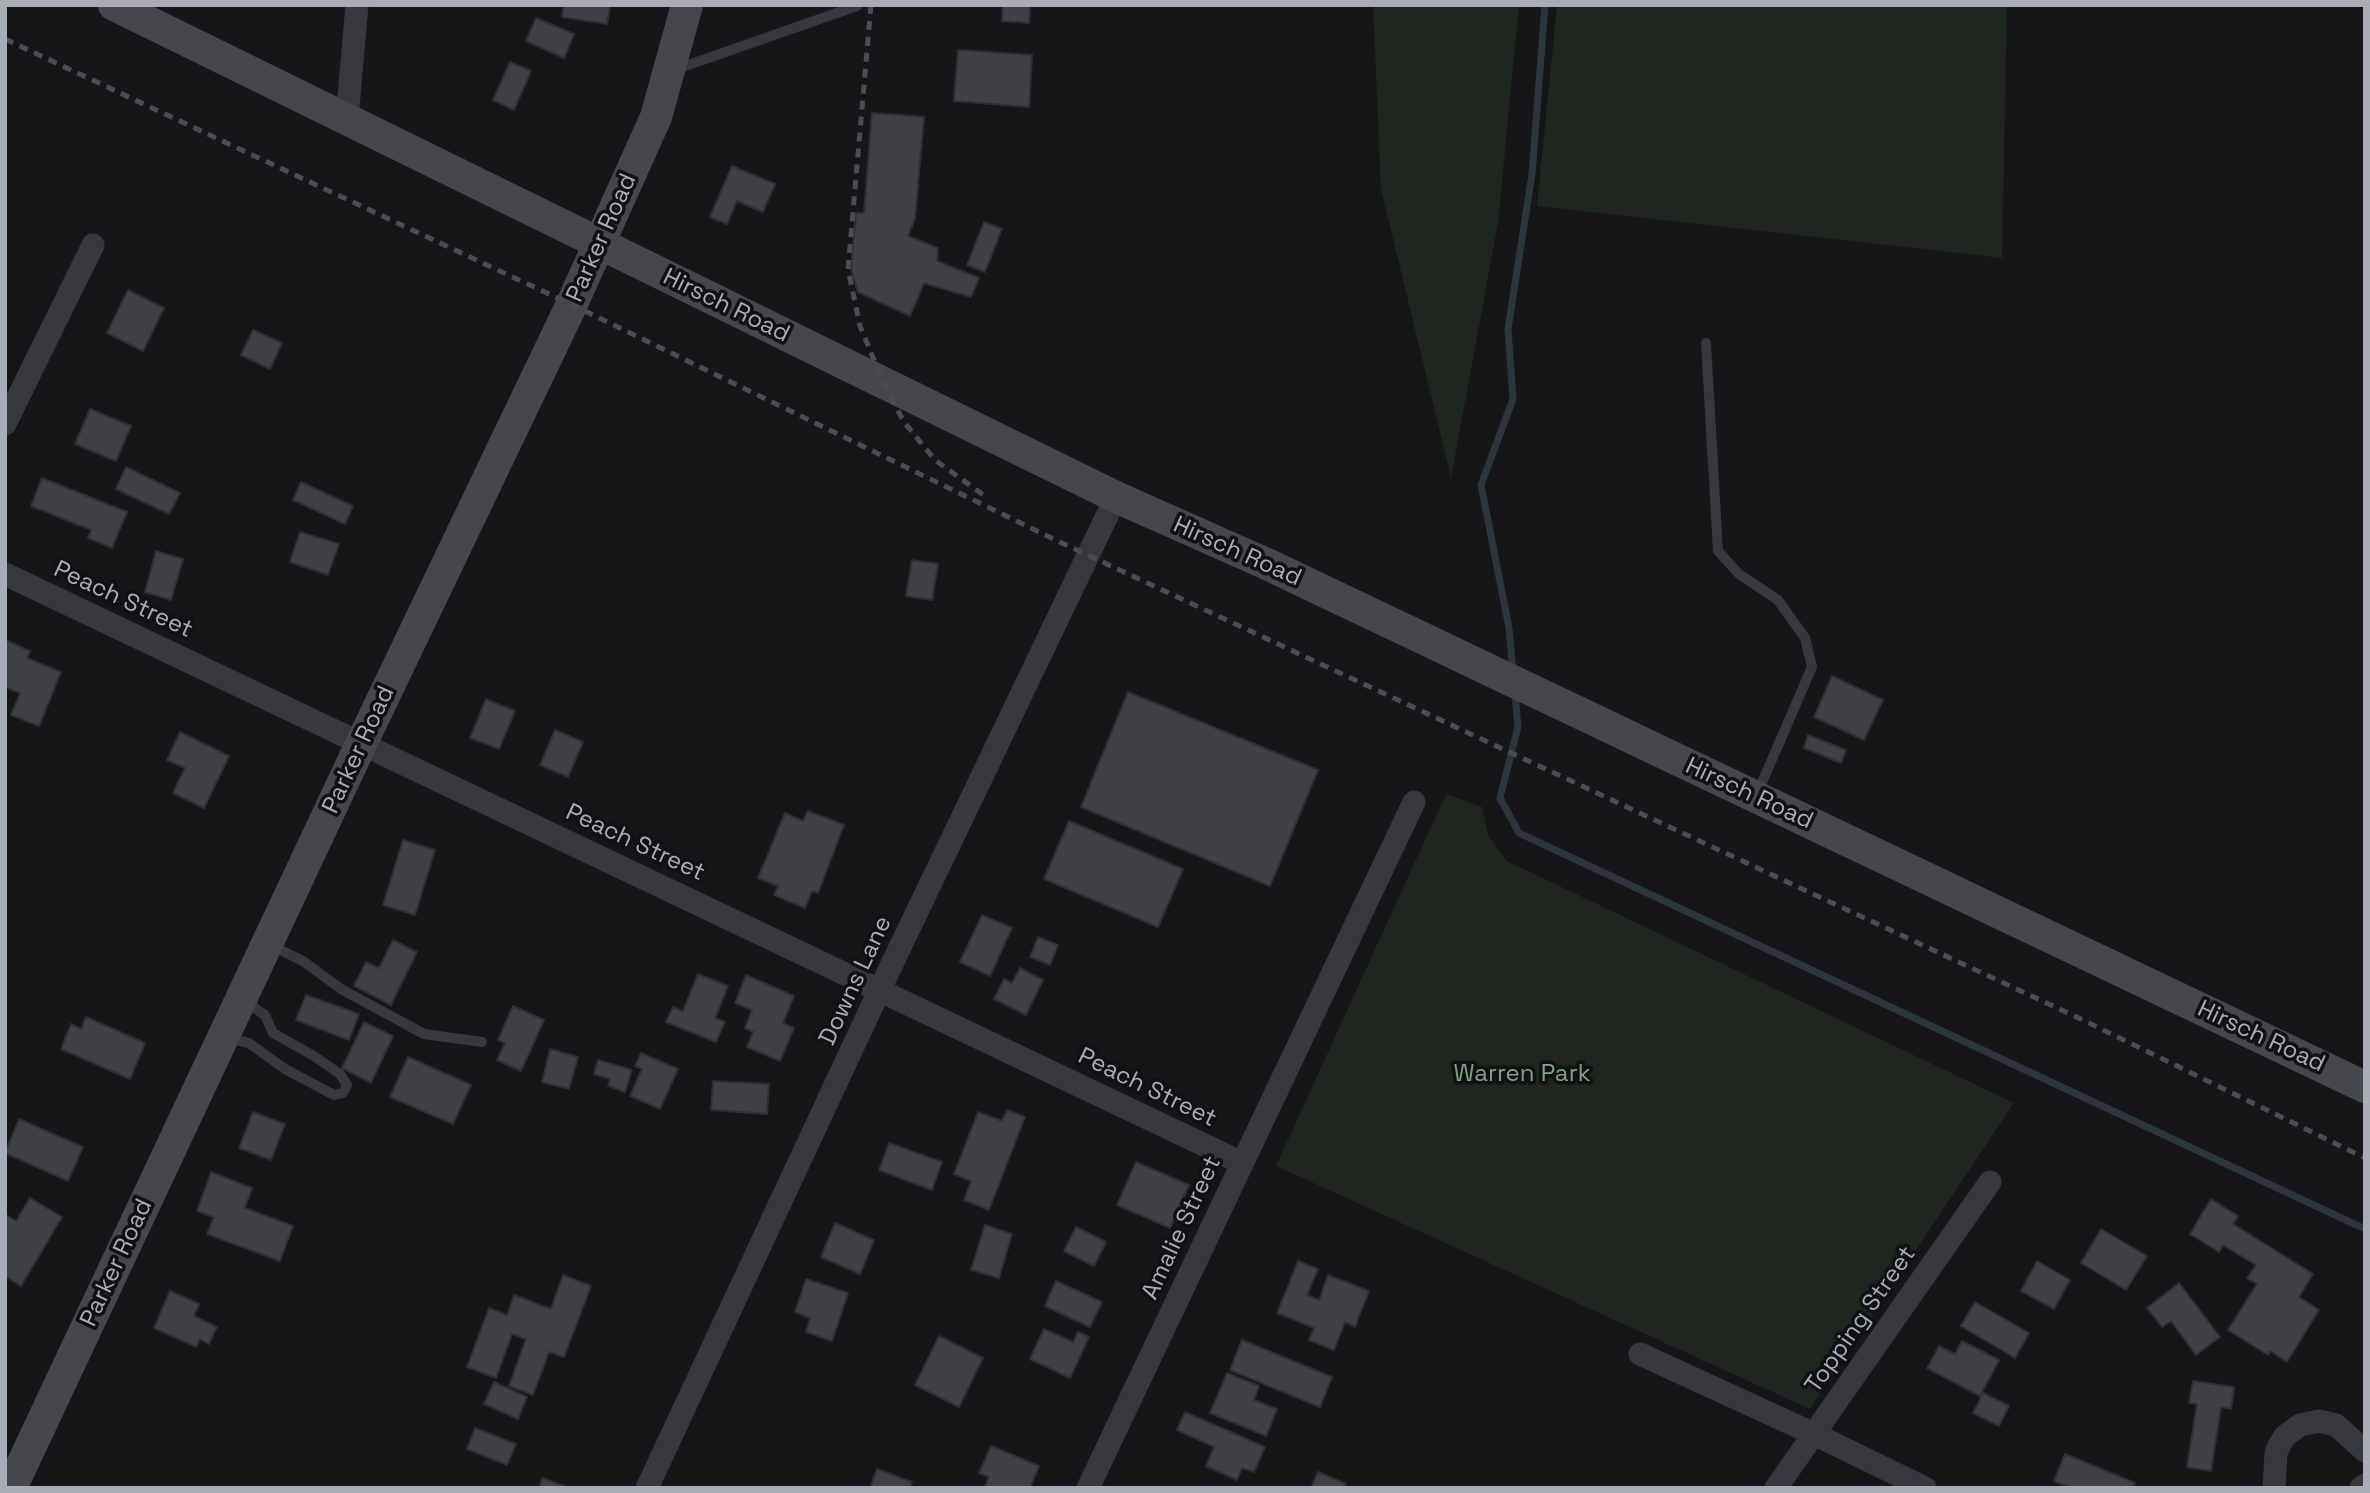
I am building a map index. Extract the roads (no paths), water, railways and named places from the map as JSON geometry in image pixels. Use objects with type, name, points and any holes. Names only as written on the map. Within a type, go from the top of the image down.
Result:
[{"type":"main road","name":"Hirsch Road","points":[[114,5],[1116,497],[1269,565],[2365,1087]]},
{"type":"main road","name":"Parker Road","points":[[11,1488],[599,243],[656,117],[687,5]]},
{"type":"street","points":[[347,119],[357,5]]},
{"type":"street","points":[[5,425],[93,245]]},
{"type":"street","name":"Downs Lane","points":[[647,1488],[880,989],[1116,497]]},
{"type":"street","name":"Peach Street","points":[[5,574],[1242,1163]]},
{"type":"street","name":"Amalie Street","points":[[1088,1488],[1414,802]]},
{"type":"street","name":"Topping Street","points":[[1776,1488],[1990,1182]]},
{"type":"street","points":[[1640,1354],[1925,1488]]},
{"type":"street","points":[[2274,1488],[2276,1453],[2285,1436],[2300,1425],[2319,1421],[2336,1425],[2365,1451]]},
{"type":"lane","points":[[668,72],[857,6]]},
{"type":"lane","points":[[1706,343],[1718,551],[1739,574],[1778,600],[1805,638],[1812,667],[1756,797]]},
{"type":"lane","points":[[267,944],[303,961],[341,989],[424,1034],[482,1042]]},
{"type":"lane","points":[[223,1038],[249,1043],[285,1069],[334,1095],[343,1093],[347,1085],[340,1074],[274,1033],[265,1015],[241,999]]},
{"type":"waterway","points":[[1513,671],[1509,628],[1481,485],[1513,399],[1508,329],[1532,174],[1545,5]]},
{"type":"waterway","points":[[1515,694],[1518,727],[1500,798],[1519,833],[2365,1229]]},
{"type":"railway","points":[[871,5],[848,269],[860,326],[884,384],[904,422],[935,460],[985,496]]},
{"type":"railway","points":[[5,39],[583,310],[1064,544],[2085,1021],[2365,1158]]},
{"type":"park label","name":"Warren Park","points":[[1522,1074]]}]
